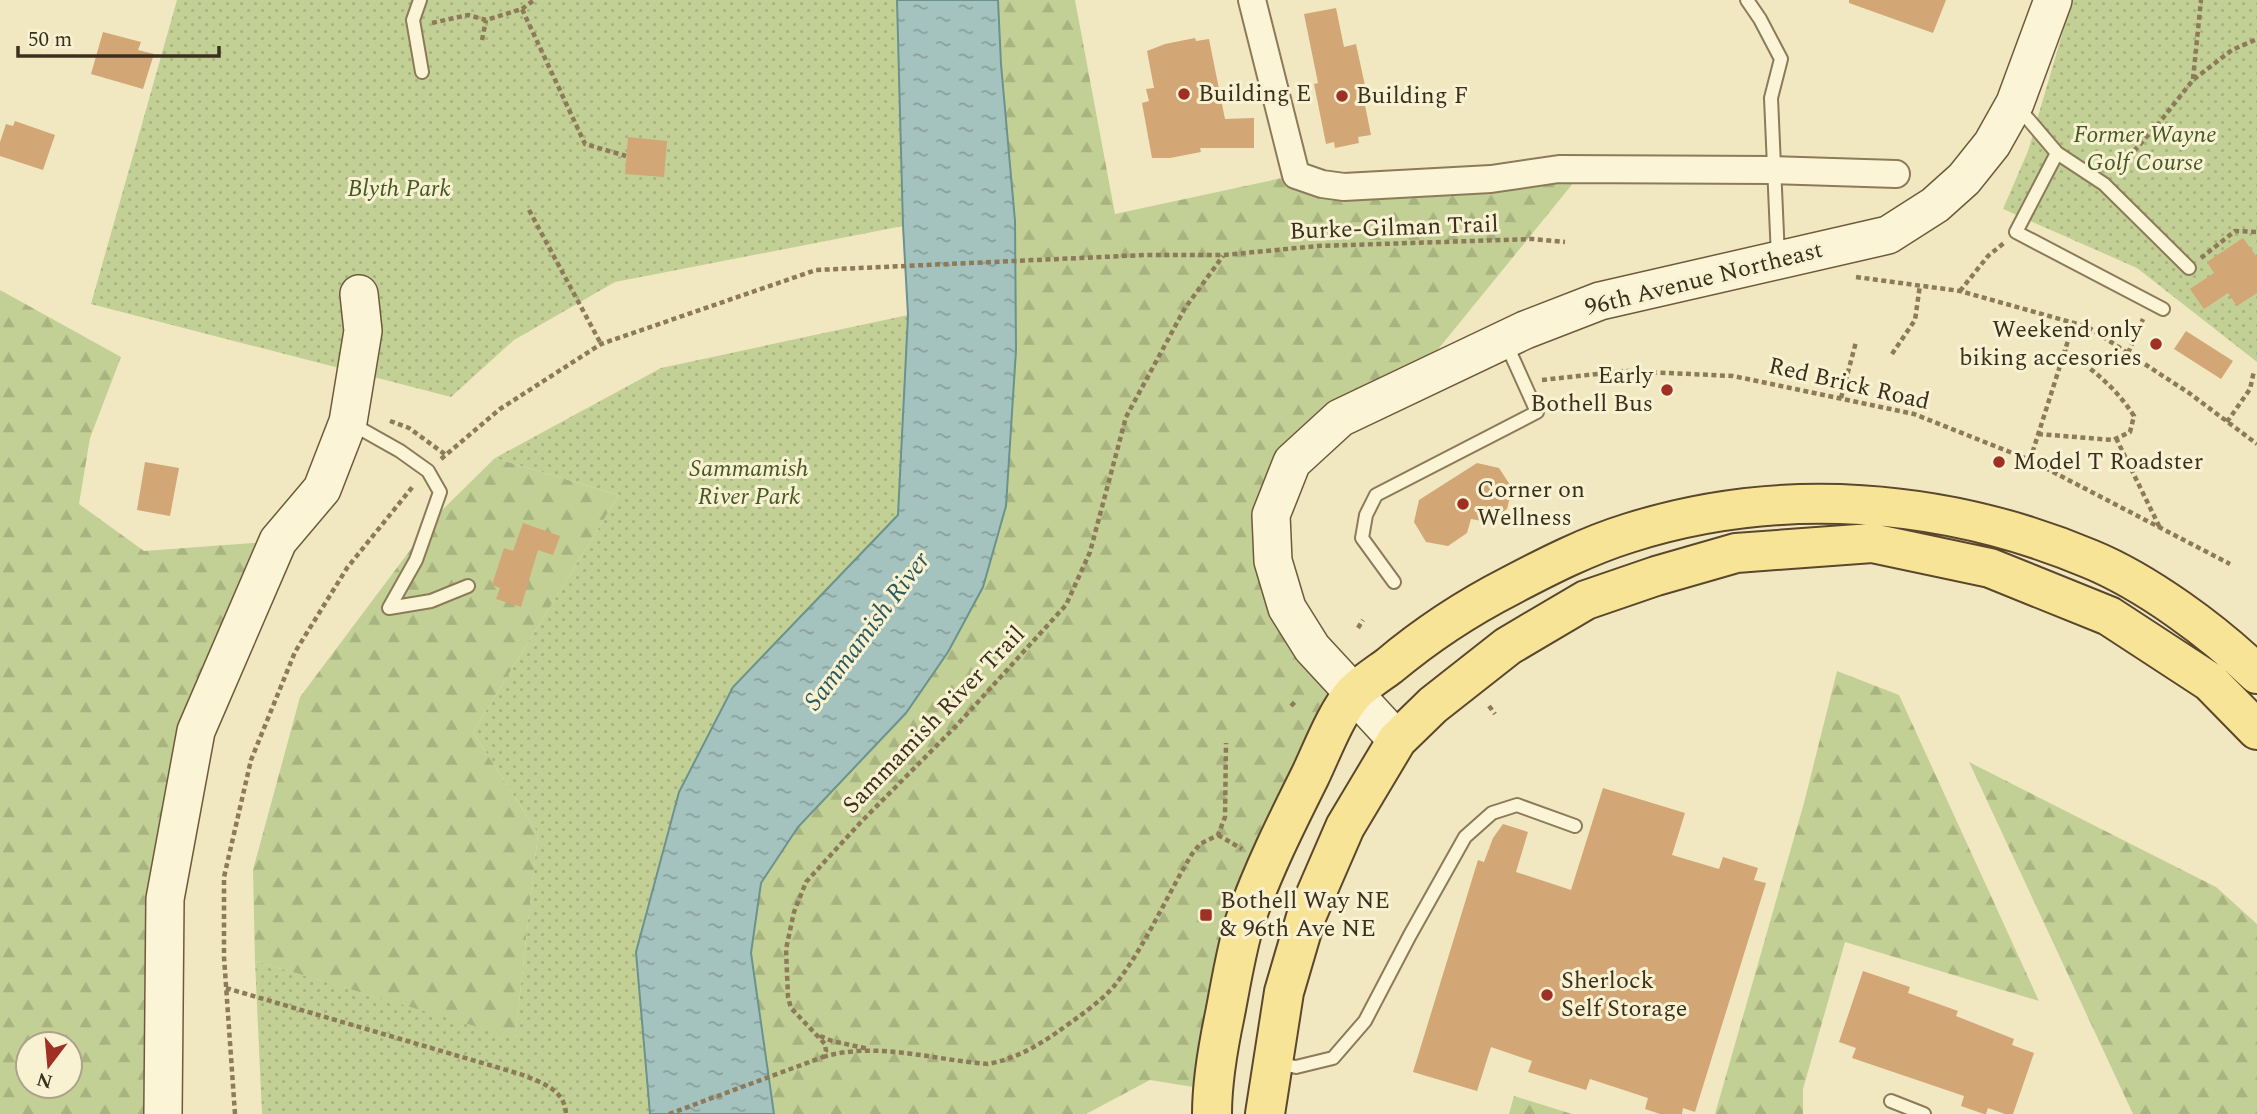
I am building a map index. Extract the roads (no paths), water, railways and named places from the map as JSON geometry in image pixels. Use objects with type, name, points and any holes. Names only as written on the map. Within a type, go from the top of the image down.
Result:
[{"type":"main road","name":"96th Avenue Northeast","points":[[1397,740],[1312,648],[1287,608],[1273,561],[1270,515],[1292,462],[1340,418],[1504,338],[1600,301],[1888,235],[1935,205],[1964,178],[1992,144],[2015,103],[2053,0]]},
{"type":"main road","points":[[163,1114],[165,899],[195,731],[278,541],[322,489],[348,422],[363,331],[359,294]]},
{"type":"main road","points":[[1212,1114],[1212,1090],[1219,1042],[1244,926],[1267,862],[1287,818],[1328,736],[1353,694],[1416,643],[1481,601],[1560,559],[1629,533],[1702,516],[1775,506],[1836,503],[1905,508],[1970,519],[2091,559],[2133,580],[2183,614],[2242,659],[2257,674]]},
{"type":"main road","points":[[1265,1114],[1284,992],[1306,917],[1345,827],[1397,740],[1433,705],[1508,646],[1586,600],[1736,553],[1872,543],[1990,568],[2109,616],[2210,682],[2257,730]]},
{"type":"street","points":[[1252,0],[1296,175],[1322,184],[1344,187],[1491,179],[1559,169],[1773,170],[1896,174]]},
{"type":"lane","points":[[420,0],[413,20],[422,72]]},
{"type":"lane","points":[[1746,0],[1760,19],[1781,59],[1771,98],[1778,260]]},
{"type":"lane","points":[[2015,103],[2057,153],[2104,184],[2189,268]]},
{"type":"lane","points":[[2057,153],[2016,232],[2163,309]]},
{"type":"lane","points":[[1394,582],[1362,538],[1366,515],[1376,495],[1537,412],[1504,338]]},
{"type":"lane","points":[[348,422],[400,451],[428,471],[440,492],[416,559],[389,608],[431,601],[468,586]]},
{"type":"lane","points":[[1273,1063],[1296,1067],[1333,1058],[1365,1021],[1465,837],[1492,813],[1517,805],[1575,826]]},
{"type":"lane","points":[[1891,1101],[1924,1114]]},
{"type":"water","name":"Sammamish River","points":[[897,0],[998,0],[1015,221],[1016,350],[1006,506],[983,587],[948,652],[906,713],[798,827],[761,883],[751,953],[774,1114],[650,1114],[636,952],[679,792],[733,687],[898,515],[908,315]]},
{"type":"place","name":"Building E","points":[[1184,94]]},
{"type":"place","name":"Building F","points":[[1342,96]]},
{"type":"place","name":"Weekend only biking accesories","points":[[2156,344]]},
{"type":"place","name":"Early Bothell Bus","points":[[1667,390]]},
{"type":"place","name":"Model T Roadster","points":[[1999,462]]},
{"type":"place","name":"Corner on Wellness","points":[[1463,504]]},
{"type":"place","name":"Bothell Way NE & 96th Ave NE","points":[[1206,915]]},
{"type":"place","name":"Sherlock Self Storage","points":[[1547,995]]},
{"type":"park label","name":"Former Wayne Golf Course","points":[[2145,149]]},
{"type":"park label","name":"Blyth Park","points":[[399,189]]},
{"type":"park label","name":"Sammamish River Park","points":[[749,483]]}]
